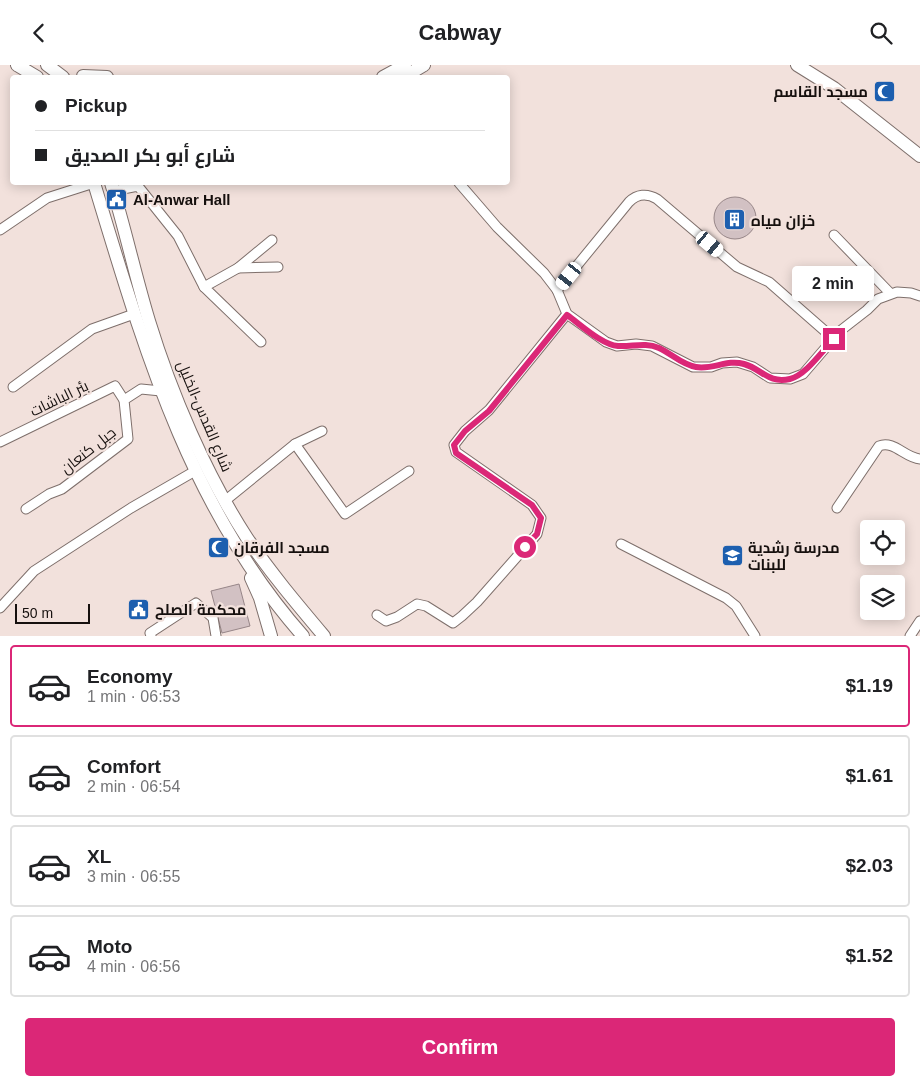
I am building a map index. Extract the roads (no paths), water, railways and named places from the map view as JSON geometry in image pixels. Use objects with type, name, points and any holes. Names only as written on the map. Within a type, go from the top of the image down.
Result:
[{"type":"main road","points":[[17,65],[34,75]]},
{"type":"main road","points":[[47,65],[60,75]]},
{"type":"main road","points":[[388,75],[402,69],[424,65]]},
{"type":"main road","points":[[798,65],[834,88],[920,156]]},
{"type":"main road","points":[[813,65],[920,145]]},
{"type":"main road","name":"شارع القدس-الخليل","points":[[95,185],[134,314],[161,391],[195,471],[234,541],[298,634]]},
{"type":"main road","name":"شارع القدس-الخليل","points":[[112,187],[149,322],[207,469],[252,545],[282,587],[324,636]]},
{"type":"main road","points":[[234,541],[260,598],[271,636]]},
{"type":"main road","points":[[298,634],[304,613]]},
{"type":"street","points":[[0,230],[47,198],[88,185]]},
{"type":"street","points":[[461,185],[497,227],[544,273],[557,291],[567,315],[611,345],[645,344],[693,367],[711,367],[729,362],[753,367],[764,375],[776,379],[790,379],[803,373],[840,331],[878,299],[890,293],[904,291],[920,296]]},
{"type":"street","points":[[112,187],[138,186],[178,237],[204,287],[262,342]]},
{"type":"street","points":[[557,291],[629,201],[638,196],[650,195],[737,267],[769,282],[834,339]]},
{"type":"street","points":[[834,235],[890,293]]},
{"type":"street","points":[[204,287],[238,268],[272,240]]},
{"type":"street","points":[[238,268],[278,267]]},
{"type":"street","points":[[13,387],[92,329],[134,314]]},
{"type":"street","points":[[377,615],[386,621],[397,617],[418,604],[426,605],[452,623],[477,602],[537,534],[541,518],[532,505],[468,463],[456,453],[454,445],[465,431],[489,411],[567,315]]},
{"type":"street","name":"بئر الباشات","points":[[0,442],[115,386],[124,400]]},
{"type":"street","points":[[124,400],[141,389],[161,391]]},
{"type":"street","name":"جبل كنعان","points":[[26,509],[49,494],[62,489],[128,439],[124,400]]},
{"type":"street","points":[[226,500],[295,444],[322,431]]},
{"type":"street","points":[[295,444],[345,514],[409,471]]},
{"type":"street","points":[[837,509],[876,449],[881,445],[890,445],[911,457],[920,459]]},
{"type":"street","points":[[0,608],[34,571],[131,507],[195,471]]},
{"type":"street","points":[[621,544],[726,598],[736,606],[755,636]]},
{"type":"street","points":[[151,636],[150,633],[196,603],[213,618],[216,636]]},
{"type":"street","points":[[910,636],[920,621]]},
{"type":"place","name":"مسجد القاسم","points":[[884,91]]},
{"type":"place","name":"Al-Anwar Hall","points":[[117,199]]},
{"type":"place","name":"خزان مياه","points":[[735,220]]},
{"type":"place","name":"مسجد الفرقان","points":[[218,547]]},
{"type":"place","name":"مدرسة رشدية للبنات","points":[[732,556]]},
{"type":"place","name":"محكمة الصلح","points":[[139,609]]}]
